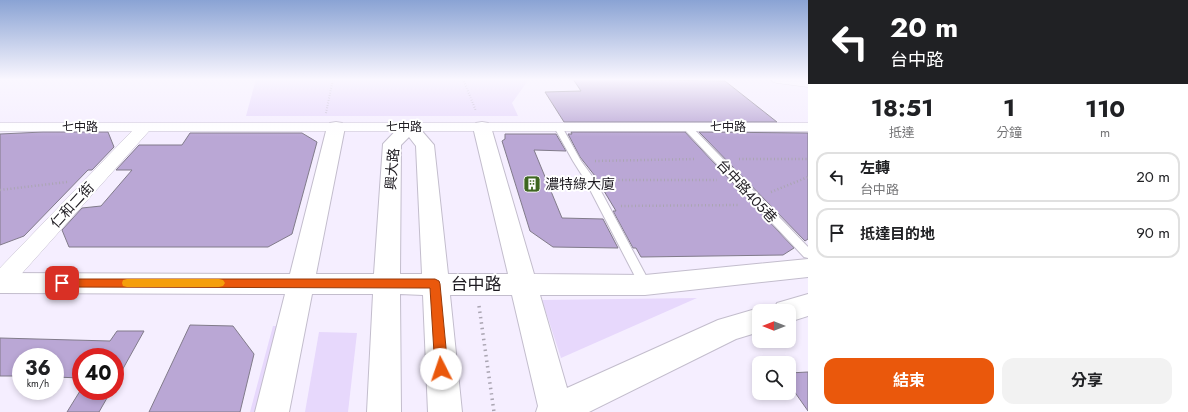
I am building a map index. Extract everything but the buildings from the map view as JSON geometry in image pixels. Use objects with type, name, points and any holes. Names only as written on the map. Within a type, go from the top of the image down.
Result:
[{"type":"street","name":"七中路","points":[[0,127],[808,127]]},
{"type":"street","name":"仁和二街","points":[[0,283],[144,127]]},
{"type":"street","points":[[272,412],[301,283],[329,127]]},
{"type":"street","name":"興大路","points":[[384,412],[392,144],[408,127],[425,145],[445,412]]},
{"type":"street","points":[[482,127],[556,411],[728,329],[752,322]]},
{"type":"street","name":"台中路","points":[[0,283],[645,284],[808,268]]},
{"type":"street","points":[[796,308],[808,304]]},
{"type":"lane","points":[[558,127],[577,161],[590,180],[645,284]]},
{"type":"lane","name":"台中路405巷","points":[[687,127],[808,254]]},
{"type":"path","points":[[329,127],[331,98]]},
{"type":"path","points":[[471,98],[482,127]]},
{"type":"path","points":[[577,161],[808,159]]},
{"type":"path","points":[[750,193],[770,192],[808,177]]},
{"type":"path","points":[[0,190],[97,178]]},
{"type":"path","points":[[590,180],[738,180]]},
{"type":"path","points":[[604,207],[762,204]]},
{"type":"path","points":[[476,283],[494,412]]},
{"type":"shaded area","points":[[251,98],[515,98],[512,103],[518,116],[246,116]]},
{"type":"shaded area","points":[[697,298],[561,358],[542,300]]},
{"type":"shaded area","points":[[273,326],[293,326],[273,412],[250,412]]},
{"type":"shaded area","points":[[319,332],[357,333],[348,412],[305,412]]},
{"type":"slow traffic","points":[[127,283],[219,283]]},
{"type":"place","name":"濃特綠大廈","points":[[532,184]]},
{"type":"route","points":[[62,283],[435,284],[441,369]]}]
